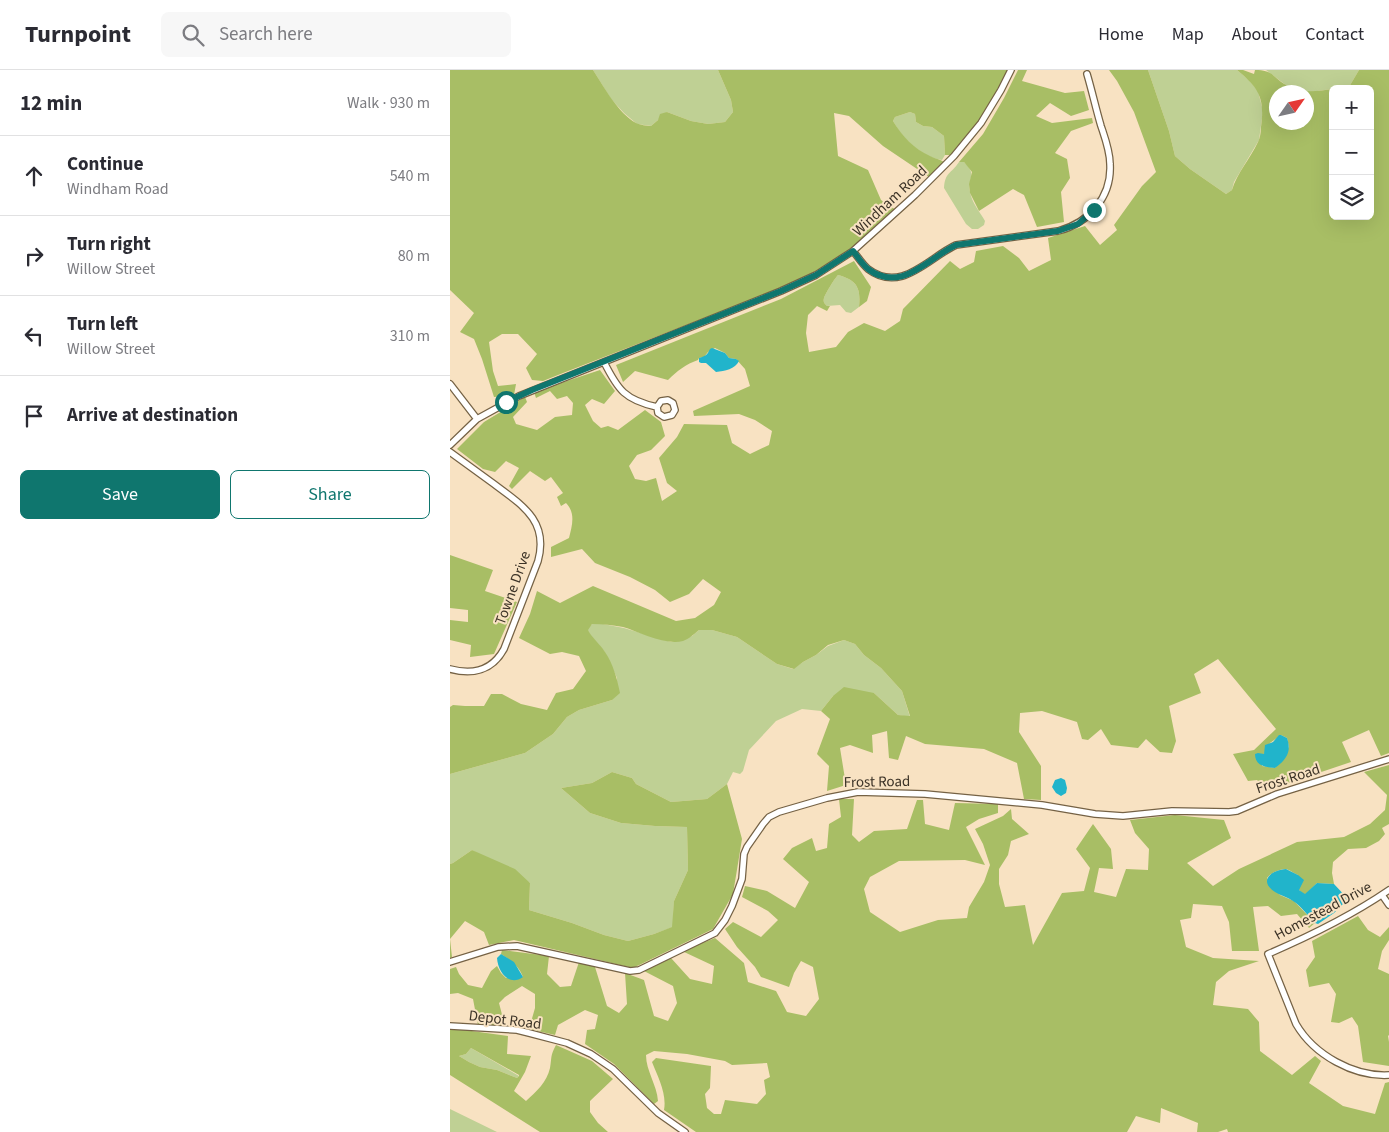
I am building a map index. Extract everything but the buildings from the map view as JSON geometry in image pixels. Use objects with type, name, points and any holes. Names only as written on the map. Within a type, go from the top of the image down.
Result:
[{"type":"street","name":"Windham Road","points":[[450,445],[477,419],[519,396],[799,283],[816,275],[853,251],[916,195],[968,140],[992,107],[1011,70]]},
{"type":"street","points":[[853,251],[867,268],[876,274],[886,277],[897,277],[915,272],[956,245],[1058,231],[1084,220],[1102,198],[1108,185],[1110,171],[1108,150],[1087,74]]},
{"type":"street","points":[[604,362],[613,380],[624,393],[638,402],[657,407]]},
{"type":"street","points":[[450,384],[477,419]]},
{"type":"street","name":"Towne Drive","points":[[450,452],[525,508],[536,524],[540,534],[541,545],[538,561],[500,656],[492,664],[478,671],[466,672],[450,669]]},
{"type":"street","name":"Frost Road","points":[[450,962],[498,947],[517,946],[630,971],[639,970],[719,929],[732,906],[742,879],[744,854],[747,846],[769,817],[779,812],[827,798],[858,792],[925,794],[1123,816],[1172,811],[1229,812],[1240,810],[1277,794],[1389,759]]},
{"type":"street","name":"Homestead Drive","points":[[1389,890],[1326,928],[1268,954],[1296,1024],[1314,1047],[1328,1057],[1347,1066],[1370,1073],[1389,1075]]},
{"type":"street","points":[[1382,895],[1389,906]]},
{"type":"street","name":"Depot Road","points":[[450,1026],[517,1030],[584,1051],[599,1058],[613,1069],[658,1113],[685,1132]]},
{"type":"green space","points":[[450,70],[593,70],[612,99],[629,119],[636,123],[651,126],[658,120],[660,114],[667,112],[691,121],[708,124],[725,122],[733,112],[731,100],[718,70],[1008,70],[980,122],[952,155],[945,155],[944,136],[932,127],[923,126],[916,122],[915,114],[910,112],[895,117],[893,121],[909,142],[924,153],[944,162],[929,177],[883,146],[849,116],[834,113],[838,156],[868,170],[881,200],[896,210],[851,250],[814,272],[781,288],[543,381],[532,380],[526,368],[537,354],[518,334],[502,334],[489,342],[493,371],[498,386],[516,384],[514,395],[494,397],[474,339],[460,332],[474,313],[450,290]]},
{"type":"green space","points":[[593,70],[718,70],[731,100],[733,112],[725,122],[708,124],[691,121],[667,112],[651,126],[637,124],[611,99]]},
{"type":"green space","points":[[1018,70],[1027,70],[1022,81],[1065,93],[1084,91],[1089,110],[1071,116],[1050,103],[1036,116],[1052,123],[1092,118],[1093,123],[1071,131],[1055,153],[1067,159],[1070,178],[1061,192],[1064,222],[1037,227],[1024,195],[1013,189],[979,211],[970,193],[969,184],[972,172],[964,162],[959,162],[983,134]]},
{"type":"green space","points":[[1109,70],[1148,70],[1169,131],[1175,156],[1226,194],[1232,190],[1258,142],[1261,131],[1262,108],[1259,94],[1251,82],[1237,70],[1254,74],[1255,70],[1266,71],[1286,85],[1269,85],[1269,130],[1314,130],[1314,91],[1329,89],[1329,220],[1374,220],[1374,85],[1350,85],[1359,70],[1389,70],[1389,753],[1381,756],[1369,730],[1342,742],[1351,762],[1268,790],[1257,780],[1248,781],[1233,754],[1254,750],[1276,729],[1218,659],[1194,674],[1201,693],[1169,706],[1176,741],[1172,753],[1160,752],[1146,739],[1138,748],[1111,745],[1101,729],[1088,740],[1082,739],[1077,722],[1042,711],[1020,713],[1019,732],[1041,766],[1041,800],[1024,799],[1017,763],[984,749],[925,744],[906,736],[898,760],[889,758],[887,731],[872,735],[873,753],[850,745],[840,748],[846,785],[827,791],[829,766],[817,754],[830,719],[821,711],[833,696],[844,687],[874,693],[898,715],[910,716],[902,691],[855,644],[844,640],[828,645],[794,669],[777,664],[737,637],[712,630],[699,630],[683,641],[669,642],[623,627],[592,624],[588,630],[610,661],[620,693],[612,700],[579,710],[567,717],[553,734],[525,753],[450,774],[450,707],[453,705],[484,706],[491,694],[502,694],[521,704],[547,710],[556,693],[573,689],[586,671],[579,656],[562,652],[550,654],[519,638],[530,614],[537,591],[560,603],[593,586],[676,621],[695,618],[714,605],[721,592],[703,579],[689,594],[670,602],[655,590],[630,577],[595,563],[582,549],[551,557],[551,547],[569,538],[571,529],[571,511],[566,503],[561,506],[557,497],[563,493],[551,477],[545,481],[530,471],[512,489],[509,486],[519,468],[506,461],[495,472],[483,469],[457,449],[484,422],[525,397],[527,402],[513,417],[516,424],[537,430],[555,417],[572,415],[573,403],[567,396],[557,399],[550,391],[536,398],[534,392],[600,370],[615,391],[604,404],[592,399],[585,405],[593,421],[601,428],[608,426],[618,430],[645,410],[661,422],[665,436],[651,450],[637,455],[629,466],[635,479],[646,481],[656,478],[662,501],[677,491],[667,483],[659,458],[677,437],[684,424],[727,425],[732,443],[750,454],[769,445],[772,431],[755,420],[739,414],[694,416],[693,411],[750,386],[745,369],[736,359],[729,358],[725,353],[715,348],[704,357],[682,368],[668,380],[635,371],[623,382],[616,365],[781,299],[854,261],[871,287],[867,301],[859,307],[858,290],[854,282],[838,275],[824,298],[824,303],[830,306],[827,311],[817,306],[808,315],[806,333],[809,352],[836,347],[848,332],[864,323],[885,331],[900,321],[903,309],[950,261],[960,269],[974,262],[976,251],[1003,246],[1019,258],[1029,271],[1051,260],[1048,238],[1085,226],[1100,245],[1117,230],[1114,225],[1142,186],[1156,172],[1134,112]],"holes":[[[1281,735],[1287,738],[1289,747],[1275,768],[1262,766],[1262,754],[1264,754],[1270,743]]]},
{"type":"green space","points":[[1148,70],[1237,70],[1258,91],[1263,111],[1259,140],[1234,182],[1232,190],[1226,194],[1175,156],[1169,131]]},
{"type":"green space","points":[[1266,70],[1359,70],[1350,85],[1329,85],[1329,90],[1314,91],[1314,85],[1286,85]]},
{"type":"green space","points":[[910,112],[915,114],[916,122],[923,126],[932,127],[944,136],[945,155],[942,160],[920,151],[897,128],[893,121],[895,117]]},
{"type":"green space","points":[[959,162],[964,162],[970,170],[969,187],[971,196],[985,221],[984,225],[978,229],[972,229],[966,224],[944,188],[947,176]]},
{"type":"green space","points":[[838,275],[854,282],[858,290],[859,307],[851,313],[846,312],[840,305],[827,306],[824,302],[826,293]]},
{"type":"green space","points":[[450,555],[493,570],[485,591],[517,602],[494,654],[470,657],[471,645],[450,640],[450,620],[468,622],[468,610],[450,608]]},
{"type":"green space","points":[[592,624],[624,628],[671,642],[692,636],[699,630],[712,630],[737,637],[777,664],[793,669],[828,646],[844,640],[855,644],[902,691],[910,717],[898,715],[874,693],[833,696],[821,711],[802,709],[776,721],[749,750],[743,771],[740,774],[733,772],[727,784],[707,799],[671,802],[636,784],[632,778],[612,772],[592,783],[561,788],[590,813],[621,823],[687,827],[688,870],[674,901],[673,927],[628,941],[604,935],[529,910],[530,883],[472,850],[450,864],[450,774],[525,753],[553,734],[567,717],[579,710],[612,700],[617,678],[604,651],[587,629]]},
{"type":"green space","points":[[1389,765],[1389,824],[1382,828],[1385,834],[1379,841],[1366,848],[1348,849],[1333,862],[1334,884],[1317,883],[1305,895],[1299,890],[1298,875],[1289,870],[1278,871],[1267,878],[1280,895],[1294,901],[1315,923],[1309,928],[1297,914],[1281,916],[1268,906],[1253,907],[1259,951],[1232,951],[1229,922],[1222,906],[1193,904],[1191,918],[1180,920],[1186,947],[1213,958],[1259,961],[1229,971],[1216,982],[1213,1005],[1248,1009],[1259,1022],[1260,1051],[1292,1075],[1315,1056],[1321,1061],[1309,1083],[1343,1106],[1375,1114],[1385,1083],[1389,1082],[1389,1132],[1228,1132],[1227,1129],[1218,1132],[1197,1132],[1198,1123],[1161,1108],[1160,1123],[1136,1116],[1127,1132],[696,1132],[664,1110],[663,1092],[652,1062],[656,1058],[711,1066],[710,1088],[705,1094],[707,1108],[714,1114],[721,1114],[725,1100],[757,1104],[766,1094],[764,1080],[770,1077],[767,1063],[732,1065],[725,1061],[687,1054],[654,1051],[646,1055],[646,1061],[656,1089],[658,1101],[654,1104],[614,1064],[585,1044],[587,1030],[595,1029],[598,1015],[585,1010],[558,1025],[555,1035],[529,1029],[535,1008],[535,994],[522,986],[499,1003],[505,1026],[478,1025],[473,999],[458,993],[450,994],[450,969],[456,967],[468,985],[482,988],[491,971],[497,966],[506,978],[523,977],[517,966],[501,954],[502,950],[549,956],[547,974],[560,987],[571,986],[579,962],[595,967],[607,1006],[619,1013],[627,1004],[625,973],[644,980],[654,1016],[668,1021],[677,1003],[673,986],[644,971],[671,958],[690,979],[712,984],[714,966],[682,951],[715,938],[744,963],[748,982],[776,991],[787,1012],[806,1016],[819,999],[813,967],[801,961],[789,987],[761,977],[725,929],[733,922],[761,937],[778,920],[768,911],[742,897],[745,886],[767,891],[795,908],[809,882],[783,859],[792,848],[812,838],[816,851],[827,848],[829,824],[841,817],[839,799],[854,799],[852,835],[859,842],[874,831],[907,829],[917,800],[923,800],[925,824],[949,830],[955,803],[998,804],[998,813],[979,819],[966,827],[985,865],[965,860],[899,861],[870,877],[864,889],[870,912],[900,932],[938,920],[967,918],[969,907],[984,882],[990,865],[983,844],[975,829],[1003,816],[1011,809],[1012,819],[1029,834],[1011,841],[1008,855],[999,869],[999,884],[1005,907],[1025,905],[1033,945],[1062,893],[1084,891],[1090,868],[1076,849],[1093,824],[1111,849],[1113,869],[1099,868],[1094,892],[1116,897],[1126,869],[1148,870],[1149,849],[1135,833],[1130,820],[1175,815],[1224,820],[1231,838],[1187,863],[1213,886],[1239,869],[1297,842],[1344,837],[1370,824],[1385,810],[1387,795],[1364,772]]},
{"type":"green space","points":[[612,772],[632,778],[636,784],[671,802],[707,799],[727,784],[742,839],[733,894],[713,929],[633,968],[514,940],[489,945],[484,932],[465,921],[450,939],[450,864],[472,850],[515,869],[530,883],[529,910],[628,941],[672,927],[674,901],[688,870],[687,827],[621,823],[590,813],[561,788],[592,783]]},
{"type":"green space","points":[[1358,916],[1368,930],[1380,937],[1389,927],[1389,940],[1382,951],[1378,969],[1389,974],[1389,1066],[1363,1062],[1358,1026],[1352,1017],[1339,1023],[1331,1022],[1336,994],[1329,983],[1309,987],[1306,970],[1315,957],[1312,941]]},
{"type":"green space","points":[[450,939],[452,957],[450,958]]},
{"type":"green space","points":[[450,1028],[508,1036],[507,1054],[531,1056],[525,1072],[514,1091],[526,1101],[544,1082],[556,1045],[592,1061],[613,1079],[590,1101],[590,1112],[608,1132],[540,1132],[450,1075]],"holes":[[[471,1048],[519,1075],[517,1078],[497,1070],[480,1067],[459,1056],[466,1054]]]},
{"type":"green space","points":[[471,1048],[519,1076],[517,1078],[497,1070],[480,1067],[459,1056],[466,1054]]},
{"type":"green space","points":[[450,1109],[497,1132],[450,1132]]},
{"type":"water","points":[[712,348],[725,353],[729,358],[739,361],[732,368],[716,372],[706,363],[699,362],[699,358],[706,355]]},
{"type":"water","points":[[1281,735],[1287,738],[1289,747],[1285,759],[1275,768],[1259,763],[1255,758],[1255,754],[1264,754],[1265,745],[1273,742]]},
{"type":"water","points":[[1061,778],[1065,780],[1067,788],[1066,793],[1061,796],[1052,787],[1055,780]]},
{"type":"water","points":[[1286,869],[1304,880],[1299,890],[1305,894],[1317,883],[1334,884],[1348,899],[1334,913],[1318,924],[1315,923],[1296,903],[1275,892],[1267,884],[1268,877],[1271,874]]},
{"type":"water","points":[[501,954],[514,962],[523,977],[513,980],[502,973],[497,958]]},
{"type":"route","points":[[506,402],[781,291],[816,275],[853,251],[867,268],[876,274],[892,278],[904,276],[915,272],[956,245],[1058,231],[1078,224],[1094,210]]}]
